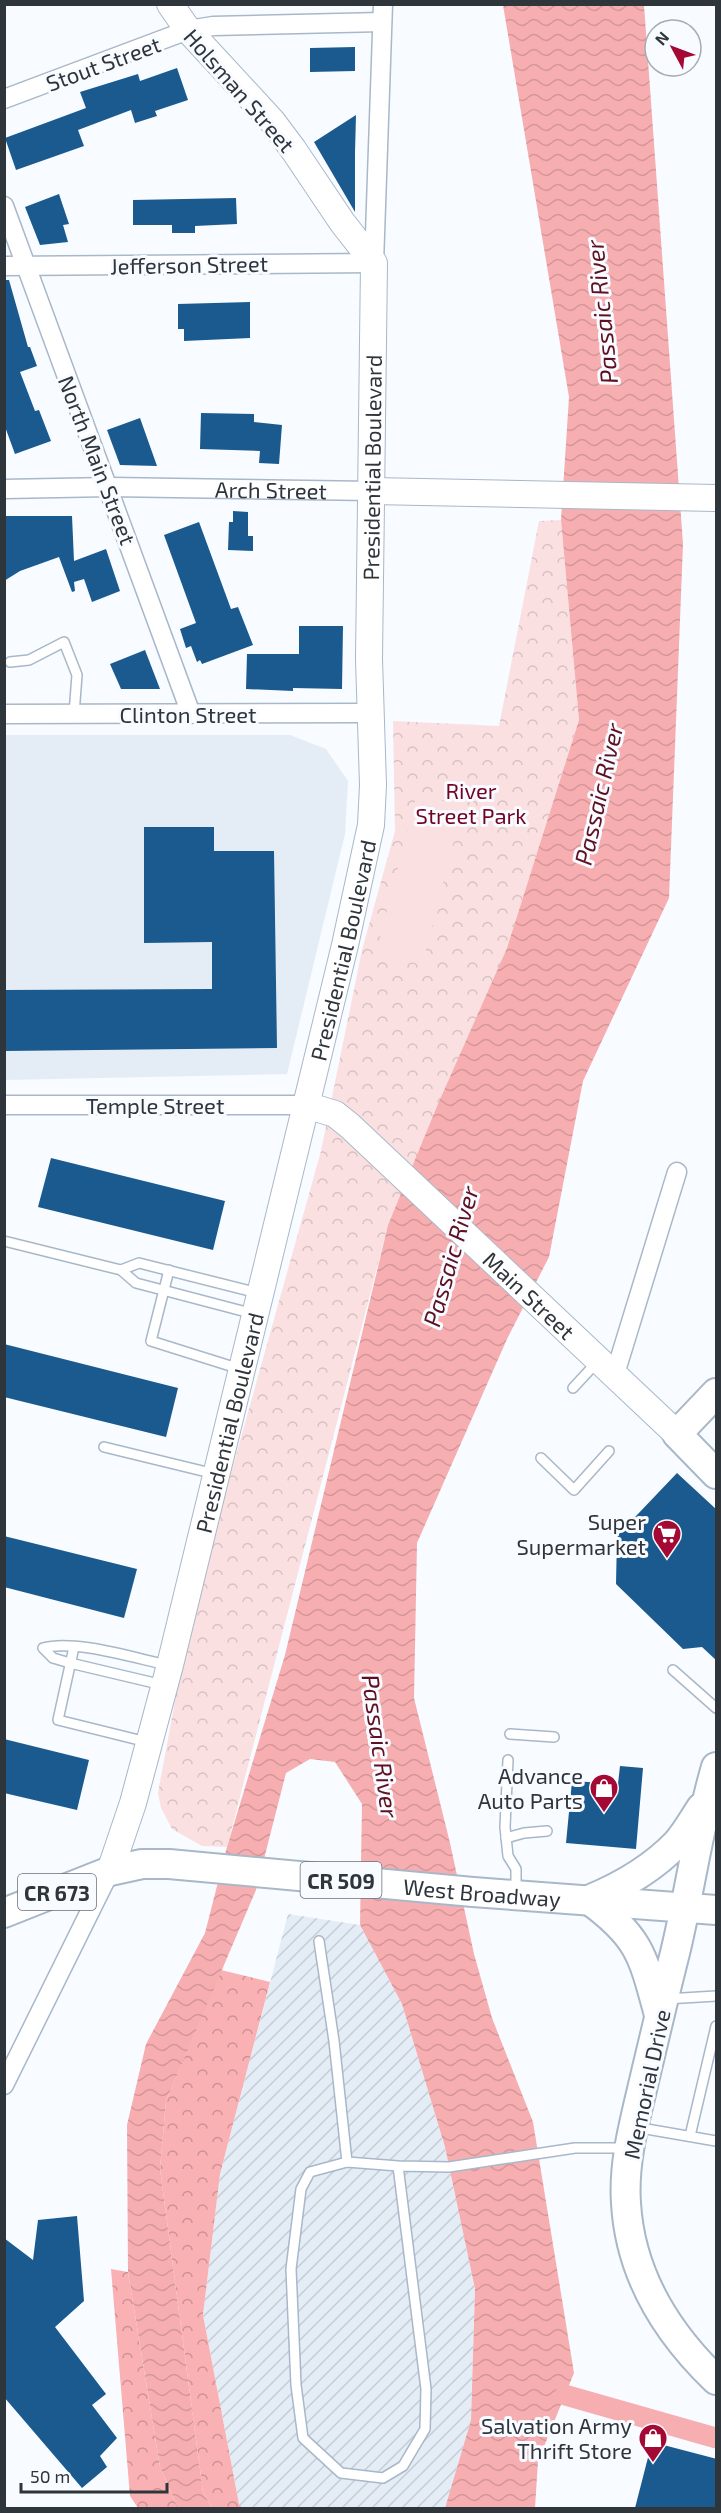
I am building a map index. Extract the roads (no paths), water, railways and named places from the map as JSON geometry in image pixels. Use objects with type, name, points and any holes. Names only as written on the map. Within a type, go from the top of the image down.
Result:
[{"type":"main road","points":[[677,1434],[717,1393]]},
{"type":"main road","name":"Main Street","points":[[677,1434],[717,1474]]},
{"type":"main road","name":"Memorial Drive","points":[[717,1767],[706,1802],[686,1907],[632,2137],[626,2203],[642,2277],[651,2297],[665,2321],[694,2359],[717,2380]]},
{"type":"main road","points":[[589,1900],[615,1889],[662,1857],[678,1841],[706,1802]]},
{"type":"main road","name":"West Broadway","points":[[4,1913],[110,1871],[142,1864],[172,1864],[472,1892],[717,1910]]},
{"type":"main road","points":[[589,1900],[612,1917],[640,1951],[662,2008]]},
{"type":"street","name":"Holsman Street","points":[[170,4],[188,30],[272,121],[342,222],[374,263]]},
{"type":"street","name":"Stout Street","points":[[4,99],[188,30],[213,26],[383,13]]},
{"type":"street","name":"Presidential Boulevard","points":[[110,1871],[134,1803],[217,1474],[348,934],[370,825],[373,785],[369,596],[374,263],[383,13]]},
{"type":"street","name":"North Main Street","points":[[4,206],[110,487],[192,714]]},
{"type":"street","name":"Jefferson Street","points":[[4,266],[374,263]]},
{"type":"street","name":"Arch Street","points":[[4,489],[110,487],[706,498]]},
{"type":"street","name":"Clinton Street","points":[[4,714],[371,713]]},
{"type":"street","name":"Temple Street","points":[[4,1105],[306,1105]]},
{"type":"street","name":"Main Street","points":[[306,1105],[335,1114],[677,1434]]},
{"type":"street","points":[[607,1367],[677,1172]]},
{"type":"street","points":[[4,2085],[110,1871]]},
{"type":"lane","points":[[10,662],[29,660],[64,642],[77,675],[74,714]]},
{"type":"lane","points":[[4,1240],[121,1270],[136,1283],[164,1292],[257,1304]]},
{"type":"lane","points":[[121,1270],[140,1263],[169,1270],[257,1304]]},
{"type":"lane","points":[[169,1270],[151,1341],[242,1369]]},
{"type":"lane","points":[[573,1388],[607,1367]]},
{"type":"lane","points":[[104,1447],[217,1474]]},
{"type":"lane","points":[[541,1458],[574,1490],[609,1451]]},
{"type":"lane","points":[[56,1644],[74,1647],[167,1675],[70,1663],[53,1658],[43,1648],[56,1644]]},
{"type":"lane","points":[[74,1647],[58,1720],[149,1742]]},
{"type":"lane","points":[[673,1670],[717,1708]]},
{"type":"lane","points":[[510,1734],[554,1737]]},
{"type":"lane","points":[[508,1760],[506,1838],[508,1856],[516,1869],[516,1895]]},
{"type":"lane","points":[[506,1838],[524,1833],[547,1831]]},
{"type":"lane","points":[[319,1941],[334,2041],[347,2163]]},
{"type":"lane","points":[[662,2008],[717,1996]]},
{"type":"lane","points":[[690,2136],[717,2026]]},
{"type":"lane","points":[[398,2166],[426,2389],[425,2429],[403,2466],[382,2478],[341,2473],[303,2438],[296,2385],[291,2269],[301,2189],[310,2172],[347,2163],[449,2167],[632,2137],[690,2136],[717,2141]]},
{"type":"water","name":"Passaic River","points":[[503,5],[644,5],[643,78],[649,78],[683,544],[669,898],[583,1081],[549,1257],[507,1339],[417,1543],[414,1698],[450,1843],[474,1954],[492,2018],[533,2122],[574,2373],[538,2461],[535,2508],[445,2508],[471,2420],[475,2289],[445,2147],[402,2004],[360,1925],[362,1804],[335,1762],[310,1759],[286,1773],[256,1890],[166,2101],[160,2169],[203,2492],[212,2508],[178,2508],[160,2467],[128,2272],[127,2125],[146,2044],[205,1933],[227,1847],[285,1655],[388,1225],[438,1104],[507,948],[579,720],[561,520],[569,397]]},
{"type":"waterway","points":[[565,2395],[716,2438]]},
{"type":"place","name":"Super Supermarket","points":[[667,1560]]},
{"type":"place","name":"Advance Auto Parts","points":[[604,1814]]},
{"type":"place","name":"Salvation Army Thrift Store","points":[[653,2464]]},
{"type":"park label","name":"River Street Park","points":[[471,802]]}]
